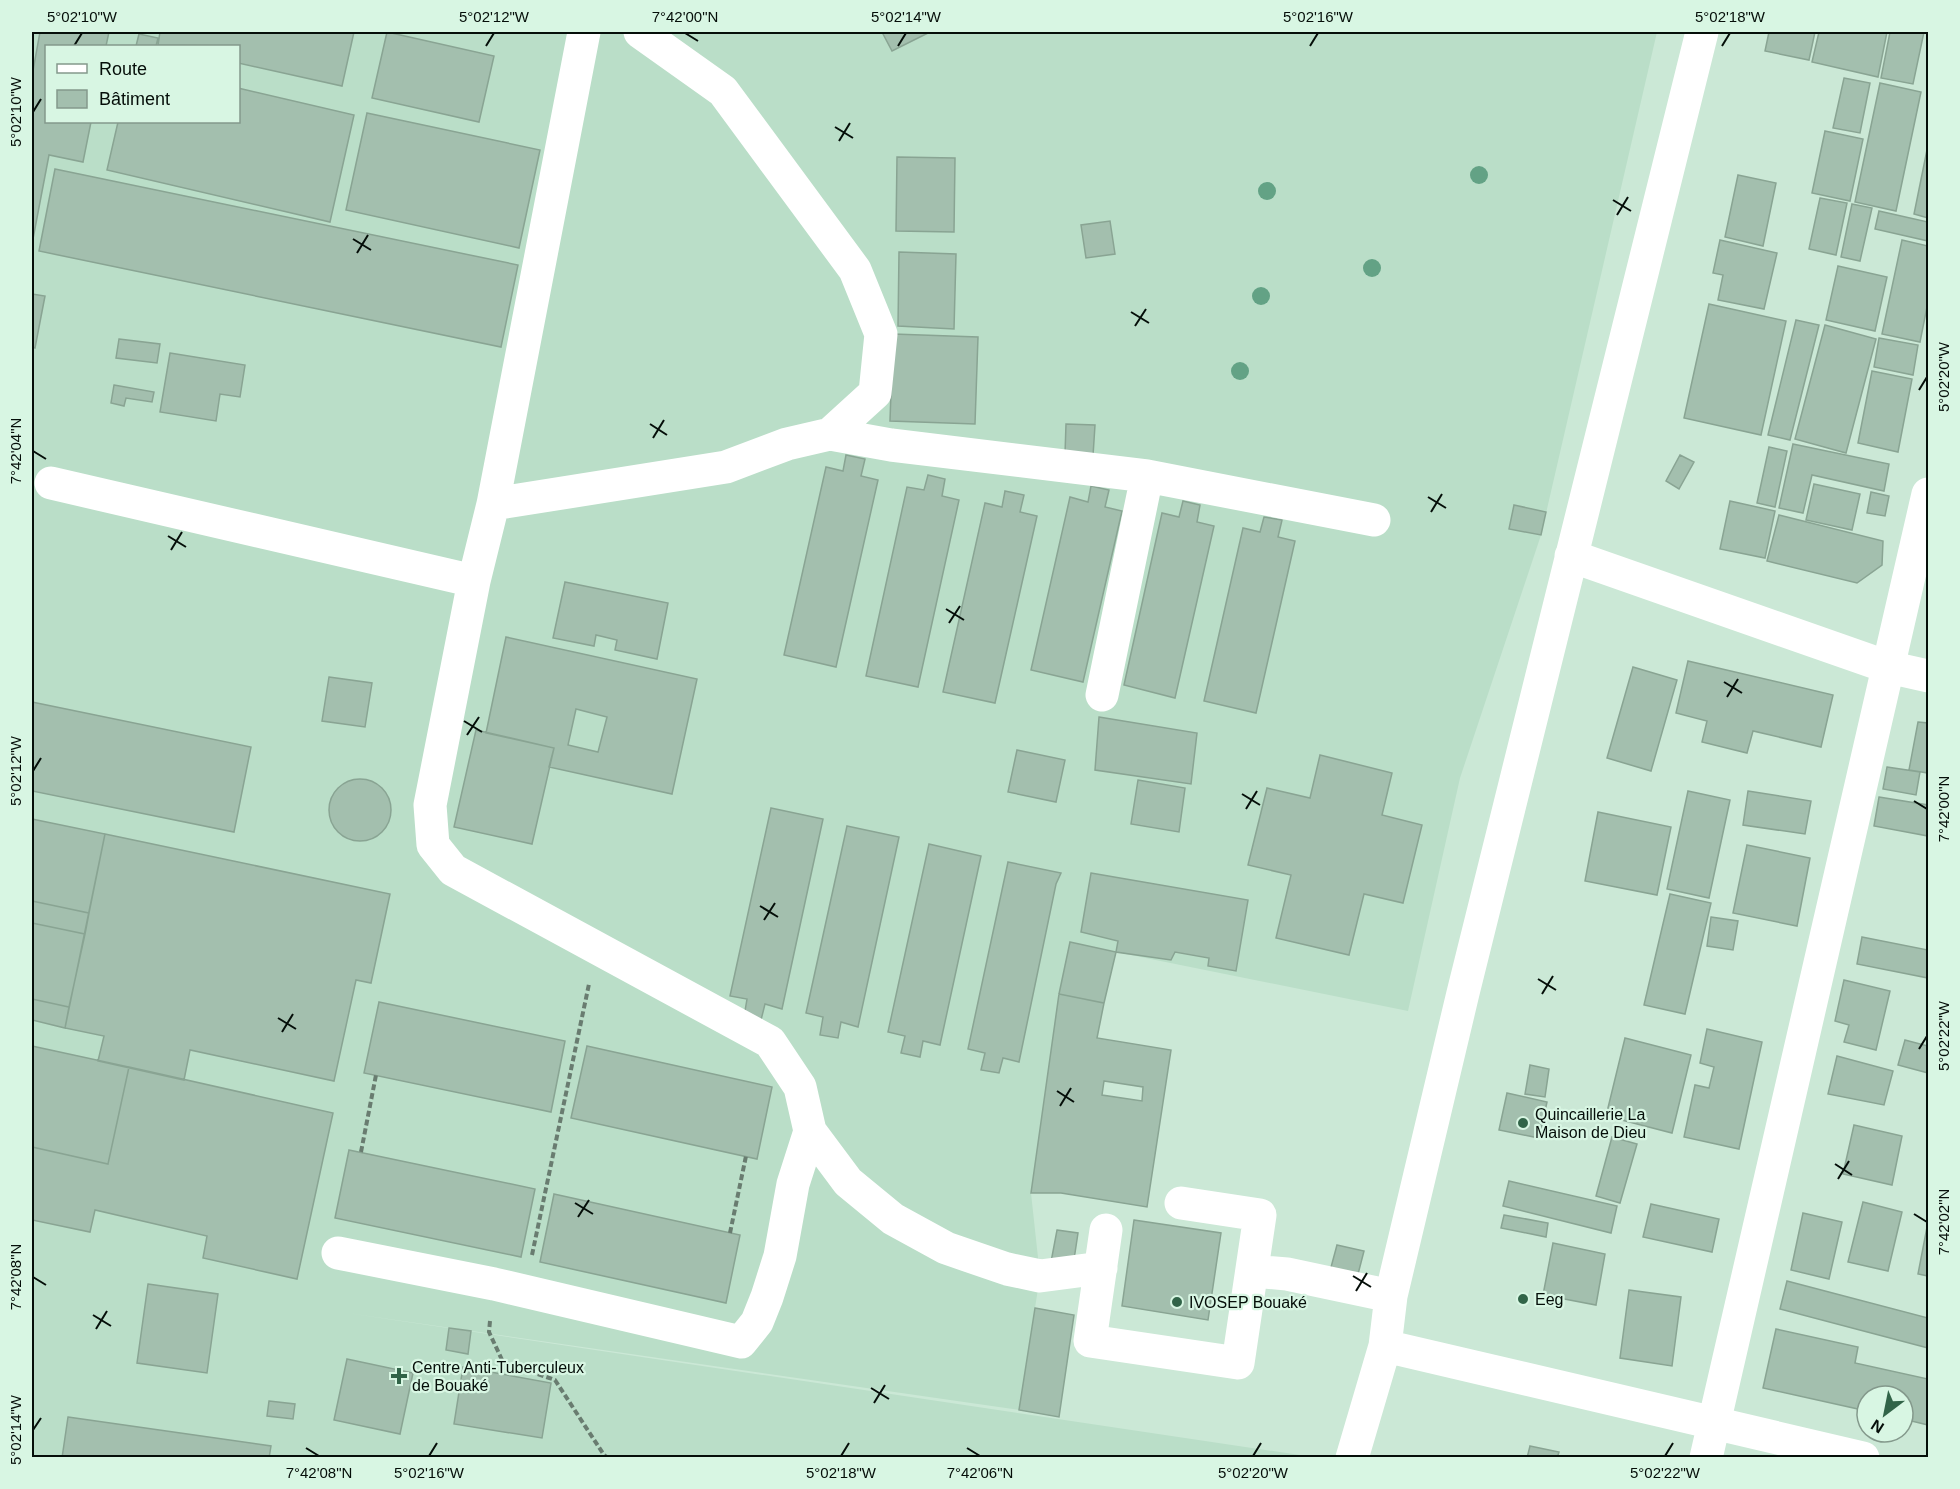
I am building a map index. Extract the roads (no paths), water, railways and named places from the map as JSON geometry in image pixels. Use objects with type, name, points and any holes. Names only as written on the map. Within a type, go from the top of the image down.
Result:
[{"type":"street","points":[[584,32],[493,504],[474,581],[430,805],[433,845],[453,870],[770,1042],[800,1087],[810,1131],[848,1182],[893,1219],[946,1248],[1007,1269],[1040,1275],[1101,1268]]},
{"type":"street","points":[[640,32],[723,92],[855,270],[881,334],[876,393],[830,434]]},
{"type":"street","points":[[1352,1458],[1385,1346],[1391,1296],[1463,993],[1702,32]]},
{"type":"street","points":[[493,504],[726,467],[787,444],[830,434],[891,445],[1147,476],[1374,520]]},
{"type":"street","points":[[1102,695],[1147,476]]},
{"type":"street","points":[[51,483],[474,581]]},
{"type":"street","points":[[1706,1458],[1929,494]]},
{"type":"street","points":[[1571,556],[1888,667],[1929,676]]},
{"type":"street","points":[[338,1253],[509,1288],[741,1342],[757,1322],[767,1297],[780,1256],[793,1184],[810,1131]]},
{"type":"street","points":[[1106,1230],[1090,1341],[1238,1364],[1260,1215],[1181,1203]]},
{"type":"street","points":[[1252,1271],[1287,1274],[1391,1296]]},
{"type":"street","points":[[1385,1346],[1863,1458]]},
{"type":"place","name":"Quincaillerie La Maison de Dieu","points":[[1523,1123]]},
{"type":"place","name":"Eeg","points":[[1523,1299]]},
{"type":"place","name":"IVOSEP Bouaké","points":[[1177,1302]]},
{"type":"place","name":"Centre Anti-Tuberculeux de Bouaké","points":[[399,1376]]}]
